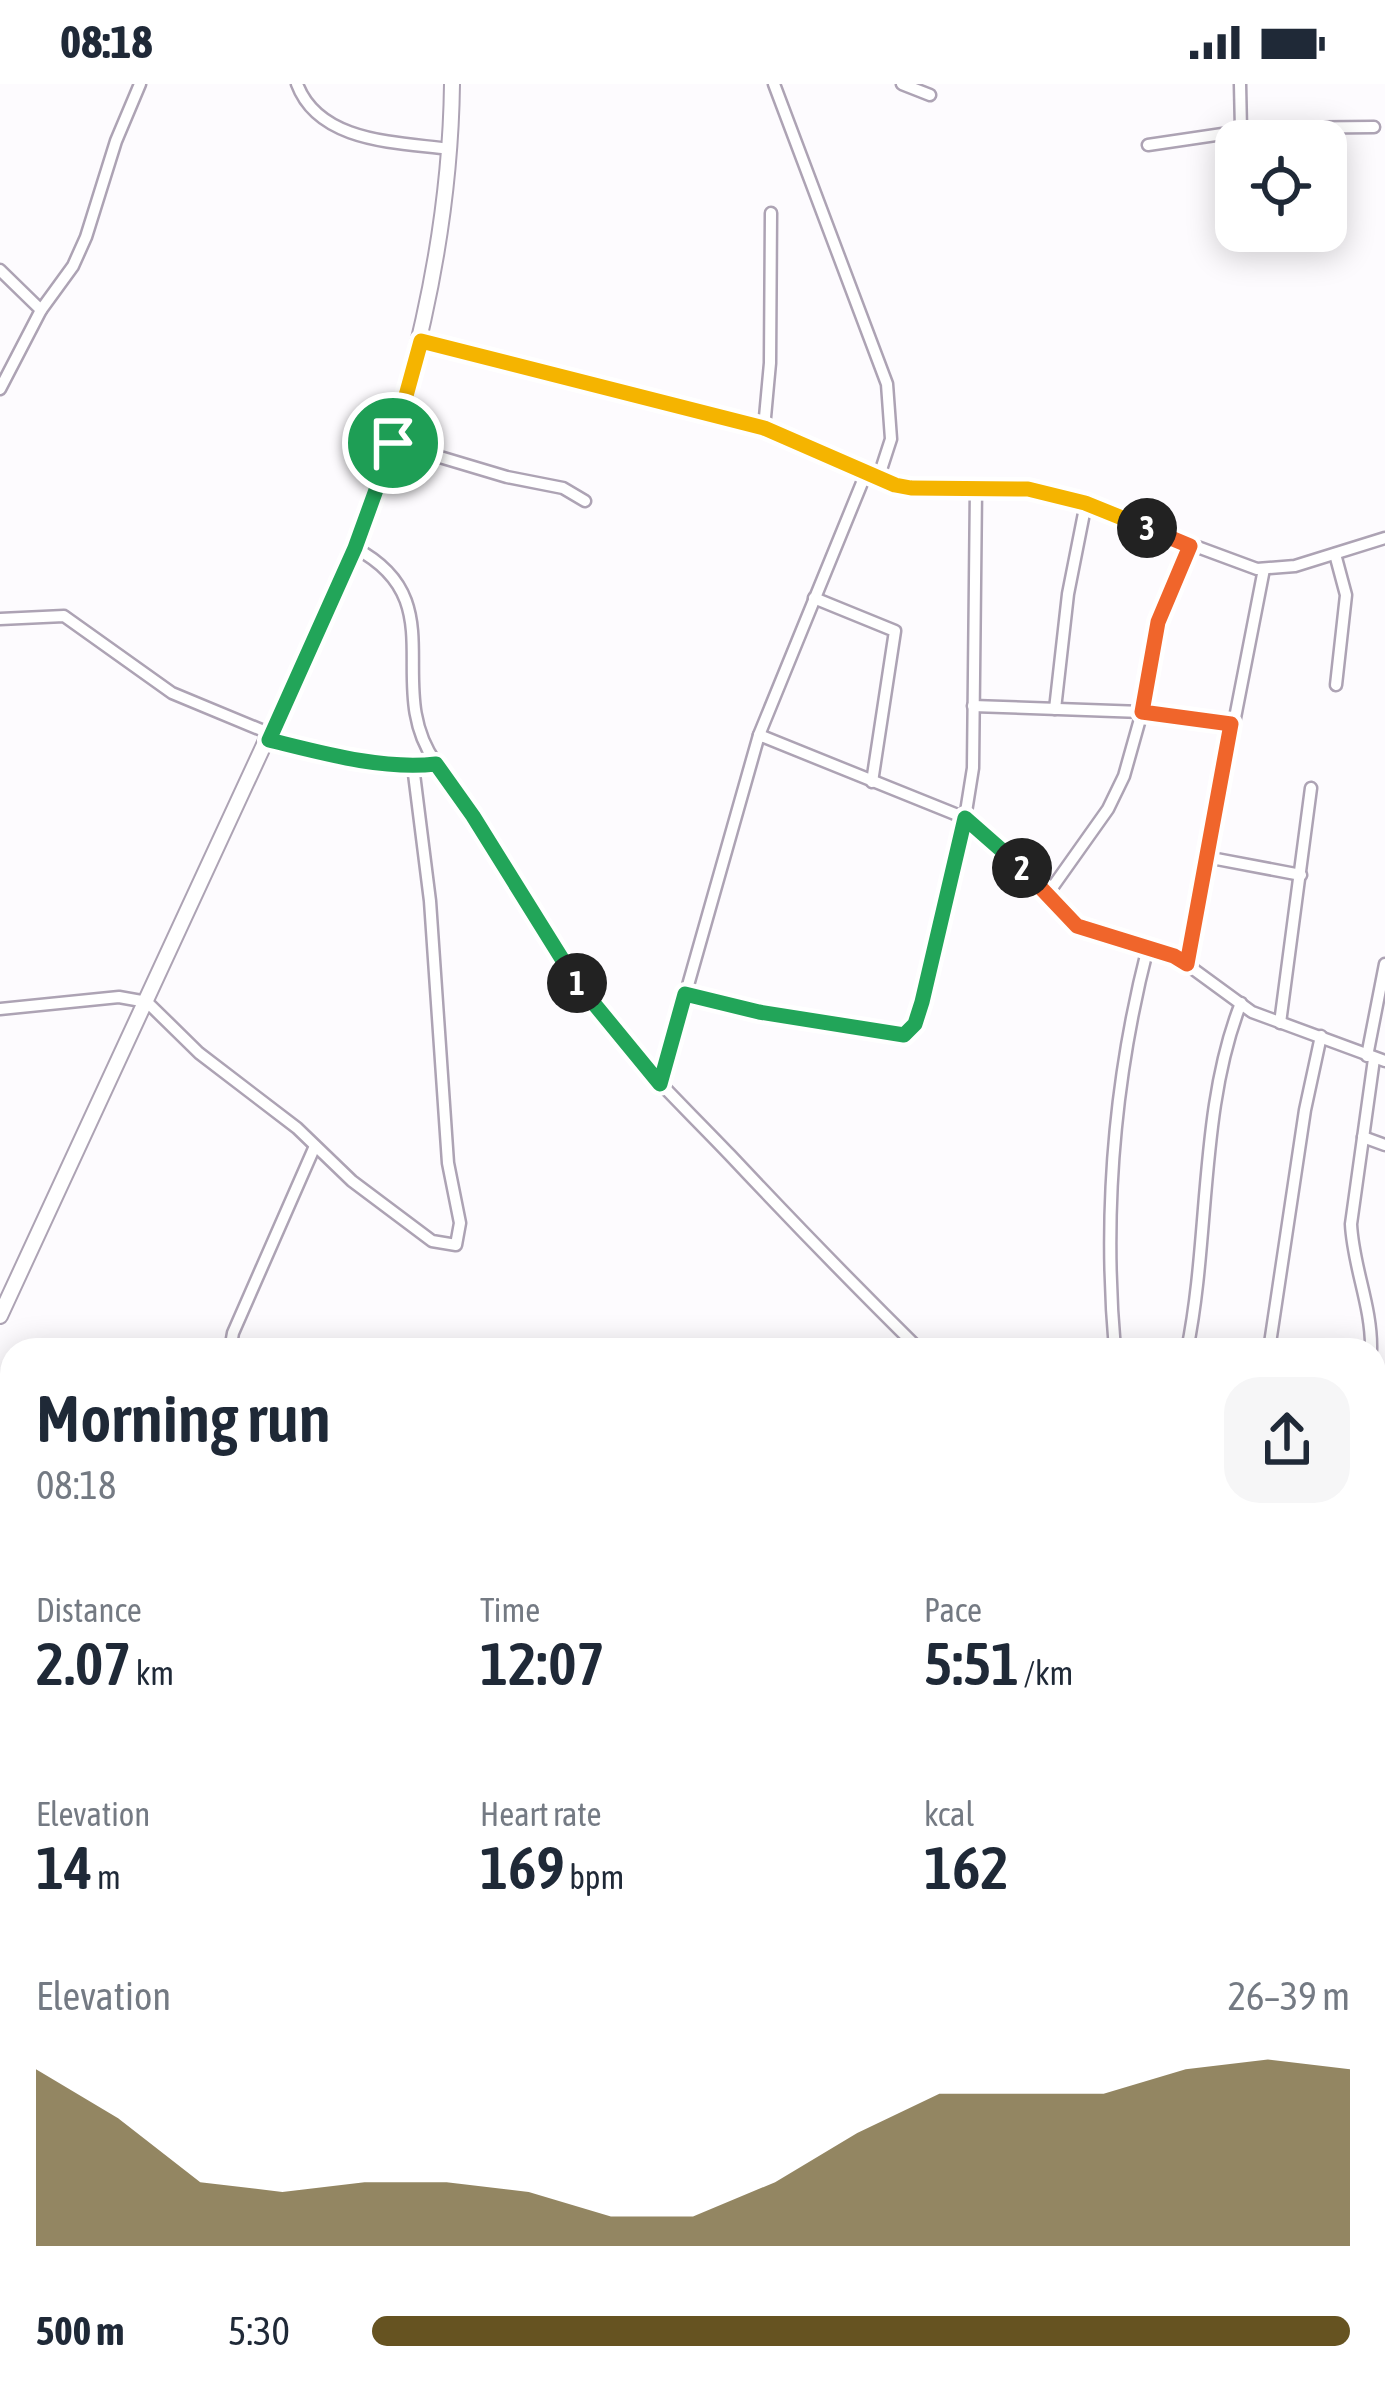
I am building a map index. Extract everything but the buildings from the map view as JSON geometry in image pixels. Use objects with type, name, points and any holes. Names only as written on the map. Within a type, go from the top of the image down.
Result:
[{"type":"main road","points":[[0,1316],[355,548],[393,443],[421,341],[442,226],[452,84]]},
{"type":"street","points":[[0,389],[41,310],[73,266],[140,84]]},
{"type":"street","points":[[297,84],[314,111],[350,133],[449,149]]},
{"type":"street","points":[[660,1084],[759,735],[814,598],[891,439],[887,384],[773,84]]},
{"type":"street","points":[[902,84],[930,95]]},
{"type":"street","points":[[1240,84],[1241,120]]},
{"type":"street","points":[[1347,128],[1374,128]]},
{"type":"street","points":[[1148,145],[1215,134]]},
{"type":"street","points":[[764,428],[770,363],[771,213]]},
{"type":"street","points":[[2,276],[41,310]]},
{"type":"street","points":[[421,341],[764,428],[872,476],[911,488],[1028,489],[1085,503],[1244,567],[1295,566],[1385,538]]},
{"type":"street","points":[[393,443],[507,477],[563,488],[585,501]]},
{"type":"street","points":[[685,994],[891,1036],[911,1030],[922,1002],[973,768],[976,488]]},
{"type":"street","points":[[1055,709],[1085,503]]},
{"type":"street","points":[[1047,895],[1108,809],[1124,776],[1142,712],[1158,622],[1190,546]]},
{"type":"street","points":[[355,548],[379,560],[411,608],[411,674],[422,741],[584,993],[660,1084],[908,1338]]},
{"type":"street","points":[[1334,554],[1346,595],[1336,685]]},
{"type":"street","points":[[1187,964],[1264,569]]},
{"type":"street","points":[[814,598],[895,631],[872,782]]},
{"type":"street","points":[[0,619],[64,616],[172,693],[270,737],[321,753],[413,766],[436,764]]},
{"type":"street","points":[[973,706],[1142,712],[1231,724]]},
{"type":"street","points":[[759,735],[965,818],[1008,854],[1077,926],[1187,964],[1241,1004],[1375,1058]]},
{"type":"street","points":[[0,1009],[119,997],[147,1002],[199,1053],[352,1181],[432,1241],[456,1245],[460,1222],[448,1163],[430,901],[413,766]]},
{"type":"street","points":[[1280,1023],[1311,788]]},
{"type":"street","points":[[1206,857],[1301,875]]},
{"type":"street","points":[[1114,1338],[1108,1224],[1111,1175],[1133,1012],[1148,947]]},
{"type":"street","points":[[1370,1338],[1369,1311],[1352,1245],[1385,964]]},
{"type":"street","points":[[1189,1338],[1199,1291],[1213,1123],[1230,1030],[1241,1004]]},
{"type":"street","points":[[1271,1338],[1305,1110],[1321,1036]]},
{"type":"street","points":[[1363,1137],[1385,1144]]},
{"type":"street","points":[[232,1338],[315,1146]]},
{"type":"route","points":[[421,341],[764,428],[895,485],[1028,489],[1085,503],[1190,546],[1158,622],[1142,712],[1231,724],[1187,964],[1077,926],[1008,854],[965,818],[922,1002],[911,1030],[891,1036],[685,994],[660,1084],[584,993],[436,764],[413,766],[321,753],[269,740],[355,548],[393,443],[421,341]]}]
